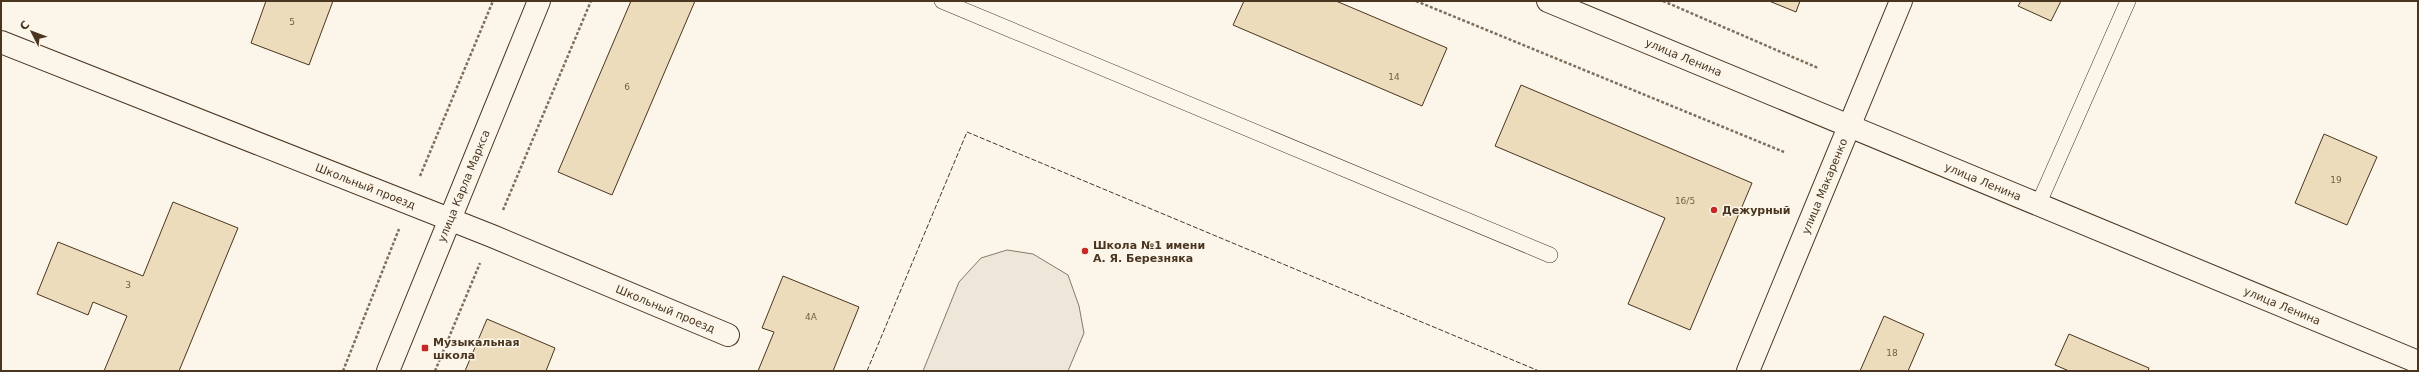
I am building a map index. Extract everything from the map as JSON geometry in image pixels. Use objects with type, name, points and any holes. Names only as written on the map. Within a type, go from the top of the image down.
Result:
[{"type":"street","name":"улица Карла Маркса","points":[[388,371],[539,1]]},
{"type":"street","name":"улица Ленина","points":[[1548,1],[2418,362]]},
{"type":"street","name":"улица Макаренко","points":[[1748,371],[1901,1]]},
{"type":"street","name":"Школьный проезд","points":[[1,42],[492,236],[728,335]]},
{"type":"lane","points":[[942,1],[1550,255]]},
{"type":"lane","points":[[2038,205],[2128,1]]},
{"type":"path","points":[[435,371],[591,1]]},
{"type":"path","points":[[1416,1],[1784,152]]},
{"type":"path","points":[[1663,1],[1818,68]]},
{"type":"shaded area","points":[[1007,250],[1033,254],[1068,275],[1079,306],[1084,333],[1068,371],[923,371],[959,282],[981,258]]},
{"type":"building","points":[[266,1],[333,1],[309,65],[251,43]]},
{"type":"building","points":[[631,1],[695,1],[612,195],[558,172]]},
{"type":"building","points":[[1244,1],[1336,1],[1447,48],[1422,106],[1233,25]]},
{"type":"building","points":[[1769,1],[1800,1],[1796,12]]},
{"type":"building","points":[[2021,1],[2061,1],[2051,21],[2018,6]]},
{"type":"building","points":[[1521,85],[1752,183],[1690,330],[1628,304],[1665,218],[1495,146]]},
{"type":"building","points":[[2324,134],[2377,157],[2347,225],[2295,203]]},
{"type":"building","points":[[173,202],[238,228],[179,371],[104,371],[127,316],[93,302],[88,315],[37,294],[58,242],[143,276]]},
{"type":"building","points":[[783,276],[859,307],[833,371],[758,371],[774,332],[762,328]]},
{"type":"building","points":[[1884,316],[1924,334],[1908,371],[1860,371]]},
{"type":"building","points":[[487,319],[555,348],[546,371],[465,371]]},
{"type":"building","points":[[2069,334],[2149,368],[2148,371],[2069,371],[2055,365]]},
{"type":"fence","points":[[867,371],[967,132],[1539,371]]},
{"type":"place","name":"Дежурный","points":[[1714,210]]},
{"type":"place","name":"Школа №1 имени А. Я. Березняка","points":[[1085,251]]},
{"type":"place","name":"Музыкальная школа","points":[[425,348]]}]
